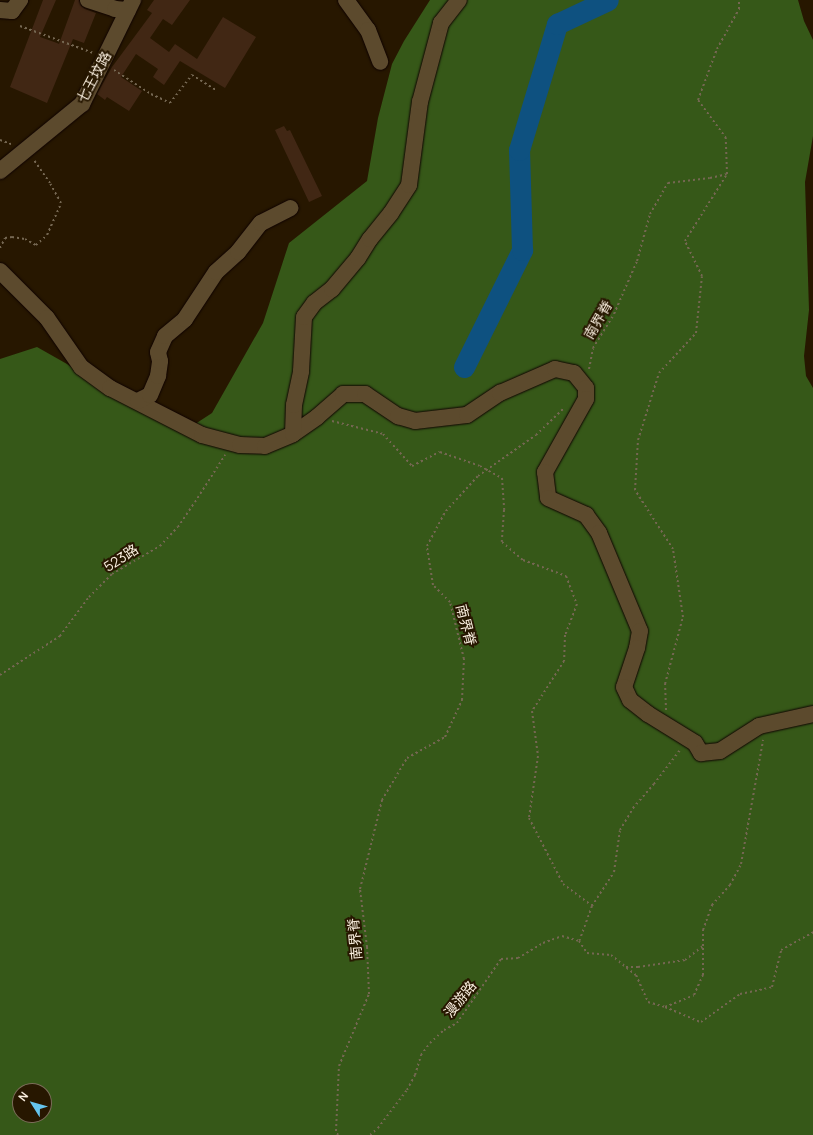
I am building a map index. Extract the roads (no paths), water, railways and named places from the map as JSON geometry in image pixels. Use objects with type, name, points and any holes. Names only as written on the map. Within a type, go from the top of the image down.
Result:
[{"type":"street","points":[[0,10],[12,11],[20,0]]},
{"type":"street","points":[[88,0],[115,9],[131,5]]},
{"type":"street","points":[[346,0],[368,30],[380,62]]},
{"type":"street","points":[[293,434],[294,405],[301,371],[304,317],[314,303],[332,289],[358,258],[370,239],[391,213],[409,185],[420,102],[441,23],[459,0]]},
{"type":"street","name":"七王坟路","points":[[0,171],[82,104],[131,5]]},
{"type":"street","points":[[138,401],[150,395],[158,376],[160,361],[158,352],[165,336],[185,319],[216,272],[238,252],[261,223],[290,208]]},
{"type":"street","points":[[0,271],[47,318],[82,367],[110,388],[202,435],[240,445],[265,446],[293,434],[317,417],[343,394],[365,394],[398,416],[415,420],[467,415],[500,393],[555,369],[574,373],[586,388],[586,399],[545,472],[548,498],[586,515],[598,533],[640,631],[637,648],[624,687],[630,700],[695,743],[702,753],[720,751],[759,726],[813,714]]},
{"type":"waterway","points":[[464,367],[522,250],[519,150],[557,24],[608,0]]}]
